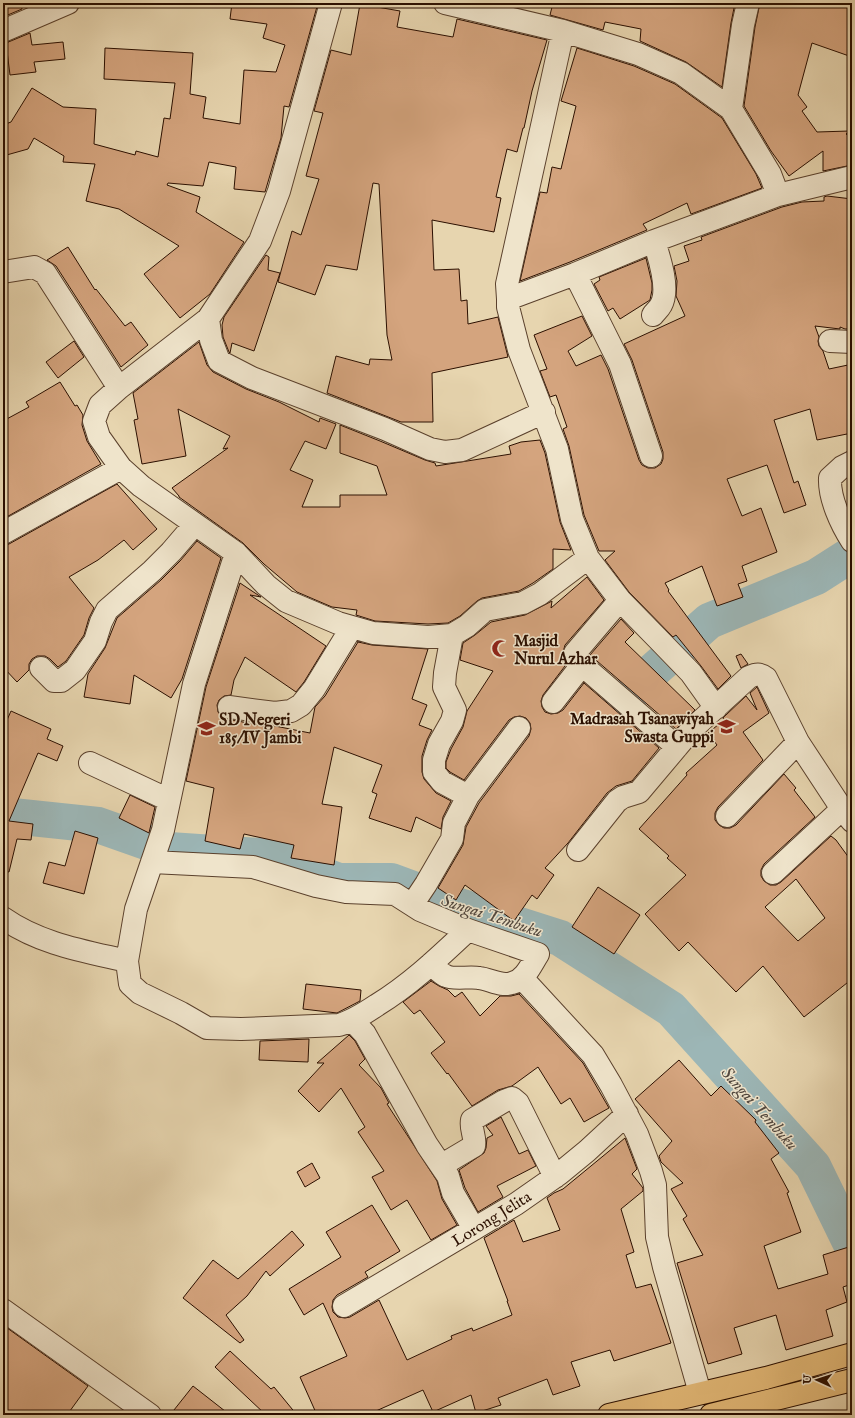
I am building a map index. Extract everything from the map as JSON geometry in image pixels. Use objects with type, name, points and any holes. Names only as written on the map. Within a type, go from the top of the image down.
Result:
[{"type":"highway","points":[[609,1415],[766,1378],[852,1354]]},
{"type":"highway","points":[[712,1415],[736,1412],[852,1380]]},
{"type":"street","points":[[3,31],[68,3]]},
{"type":"street","points":[[331,3],[279,191],[260,241],[208,319],[119,388],[100,405],[94,421],[99,437],[121,468],[141,486],[236,553],[266,585],[286,601],[338,623],[373,633],[428,636],[452,635],[467,626],[485,610],[522,603],[540,594],[588,558]]},
{"type":"street","points":[[445,3],[563,31],[638,54],[681,73],[731,109],[770,174],[778,195]]},
{"type":"street","points":[[731,109],[743,25],[748,3]]},
{"type":"street","points":[[563,31],[507,284],[508,307],[519,350],[557,449],[572,519],[588,558],[620,600],[691,673],[716,708]]},
{"type":"street","points":[[508,299],[575,274],[654,241],[778,195],[852,177]]},
{"type":"street","points":[[653,315],[661,305],[664,289],[662,266],[654,241]]},
{"type":"street","points":[[3,272],[34,267],[45,273],[119,388]]},
{"type":"street","points":[[575,274],[620,364],[651,456]]},
{"type":"street","points":[[208,319],[211,340],[219,361],[252,378],[385,429],[430,449],[445,452],[462,450],[544,412]]},
{"type":"street","points":[[830,341],[852,342]]},
{"type":"street","points":[[849,536],[830,488],[830,478],[842,467],[852,462]]},
{"type":"street","points":[[3,533],[121,468]]},
{"type":"street","points":[[41,668],[54,681],[61,681],[76,670],[95,641],[101,622],[107,610],[171,552],[195,524]]},
{"type":"street","points":[[236,553],[194,684],[163,830],[136,909],[126,961],[130,984],[140,993],[181,1013],[207,1028],[242,1029],[339,1025],[353,1021],[400,991],[468,930]]},
{"type":"street","points":[[620,600],[575,654],[574,658],[677,747]]},
{"type":"street","points":[[229,707],[276,713],[291,711],[302,705],[314,689],[352,627]]},
{"type":"street","points":[[452,635],[444,687],[455,710],[452,721],[439,744],[434,760],[434,772],[442,782],[468,796]]},
{"type":"street","points":[[553,702],[582,665]]},
{"type":"street","points":[[578,850],[617,801],[623,797],[639,792],[692,729],[750,677],[757,674],[762,674],[766,678],[798,742],[847,815],[773,873]]},
{"type":"street","points":[[431,964],[446,976],[470,976],[496,983],[511,984],[522,978],[538,954],[468,930],[420,910],[418,895],[452,839],[454,823],[468,796],[519,728]]},
{"type":"street","points":[[727,816],[798,742]]},
{"type":"street","points":[[90,762],[169,800]]},
{"type":"street","points":[[154,856],[253,867],[316,886],[338,890],[418,895]]},
{"type":"street","points":[[3,918],[17,928],[54,944],[126,961]]},
{"type":"street","points":[[522,978],[593,1055],[637,1134],[655,1185],[657,1237],[664,1267],[700,1393]]},
{"type":"street","points":[[353,1021],[365,1034],[427,1145],[442,1165],[448,1176],[453,1193],[474,1229]]},
{"type":"street","points":[[442,1165],[474,1146],[475,1142],[471,1125],[472,1120],[504,1101],[512,1098],[518,1102],[555,1177]]},
{"type":"street","name":"Lorong Jelita","points":[[344,1306],[516,1204],[555,1177],[587,1151],[627,1114]]},
{"type":"street","points":[[3,1310],[150,1415]]},
{"type":"building","points":[[3,3],[21,3],[22,9],[3,17]]},
{"type":"building","points":[[232,3],[318,3],[289,107],[284,106],[281,138],[265,192],[234,189],[236,167],[209,162],[203,186],[168,183],[167,185],[200,197],[196,212],[244,242],[210,294],[180,318],[144,274],[179,246],[119,209],[86,201],[95,164],[63,162],[64,156],[34,138],[28,149],[3,156],[3,125],[11,122],[32,88],[63,107],[96,109],[94,144],[135,155],[136,151],[158,157],[164,118],[170,119],[175,83],[104,79],[105,48],[193,53],[190,94],[206,97],[203,118],[240,124],[244,70],[276,72],[285,45],[263,38],[267,24],[230,19]]},
{"type":"building","points":[[553,3],[735,3],[722,87],[686,62],[640,41],[641,29],[605,22],[603,30],[550,15]]},
{"type":"building","points":[[760,3],[852,3],[852,57],[812,43],[798,95],[807,107],[802,111],[817,132],[849,131],[846,134],[852,139],[852,165],[823,171],[823,151],[789,176],[771,151],[744,106],[755,27]]},
{"type":"building","points":[[360,4],[400,11],[397,27],[453,37],[457,19],[547,40],[532,91],[517,152],[507,149],[496,197],[501,198],[494,232],[432,220],[434,270],[459,269],[461,301],[467,300],[468,324],[498,317],[508,357],[432,373],[433,422],[401,422],[327,393],[336,356],[369,365],[370,359],[392,360],[387,335],[379,184],[373,183],[357,270],[326,265],[315,295],[278,282],[292,231],[301,235],[319,179],[306,176],[323,113],[314,111],[331,50],[351,55]]},
{"type":"building","points":[[30,33],[32,45],[63,42],[65,59],[34,62],[36,72],[10,75],[6,43]]},
{"type":"building","points":[[577,48],[634,66],[675,84],[722,118],[756,174],[762,188],[691,214],[687,203],[643,224],[647,230],[520,281],[540,192],[547,193],[552,167],[561,169],[576,106],[561,101]]},
{"type":"building","points":[[827,196],[852,199],[852,329],[815,326],[819,337],[819,346],[823,351],[829,369],[848,365],[852,386],[852,433],[817,440],[810,409],[774,420],[794,483],[798,481],[806,505],[784,513],[767,465],[727,479],[742,516],[761,508],[777,552],[742,566],[747,581],[738,584],[743,597],[717,606],[702,566],[665,583],[669,590],[668,591],[731,676],[718,689],[676,635],[673,637],[629,592],[605,560],[615,551],[599,551],[584,515],[569,446],[563,429],[567,427],[556,395],[550,397],[540,371],[547,369],[534,335],[582,316],[592,336],[568,351],[576,366],[601,355],[608,369],[639,460],[642,465],[648,468],[655,468],[661,464],[663,452],[632,360],[624,344],[685,316],[676,296],[677,281],[674,266],[689,261],[684,246],[702,240],[701,237],[782,207],[802,202],[824,201],[824,197]]},
{"type":"building","points":[[68,247],[95,290],[96,289],[125,326],[131,322],[148,345],[121,367],[56,266],[47,260]]},
{"type":"building","points":[[266,255],[269,257],[268,270],[280,273],[254,351],[232,343],[230,353],[223,337],[222,325],[224,317]]},
{"type":"building","points":[[646,258],[652,283],[650,300],[620,319],[613,308],[608,311],[594,284],[600,280],[599,277]]},
{"type":"building","points":[[74,341],[84,357],[58,378],[46,362]]},
{"type":"building","points":[[199,342],[207,365],[213,372],[246,389],[279,402],[319,422],[320,418],[336,424],[326,449],[305,441],[290,470],[313,480],[302,507],[340,507],[340,495],[387,495],[377,466],[340,453],[340,425],[435,463],[436,466],[511,454],[509,446],[521,442],[540,440],[545,453],[560,522],[571,550],[553,549],[553,569],[519,591],[482,598],[460,616],[448,623],[428,624],[375,621],[356,615],[357,610],[332,607],[297,592],[264,564],[243,543],[179,497],[172,488],[228,448],[223,449],[230,436],[178,409],[186,456],[142,464],[134,420],[138,419],[133,393]]},
{"type":"building","points":[[60,382],[75,406],[77,405],[83,415],[82,425],[87,441],[101,464],[3,519],[3,421],[29,407],[26,402]]},
{"type":"building","points":[[117,484],[157,529],[133,550],[124,540],[98,560],[69,577],[94,608],[89,618],[84,635],[66,661],[58,667],[45,656],[37,656],[32,659],[29,664],[29,670],[17,682],[3,667],[3,545],[9,544]]},
{"type":"building","points":[[197,541],[221,558],[182,679],[171,698],[134,675],[130,704],[84,697],[88,674],[105,648],[117,618],[161,580]]},
{"type":"building","points":[[587,577],[604,600],[565,645],[562,662],[565,666],[543,695],[541,701],[542,707],[545,712],[551,714],[558,713],[563,710],[584,683],[659,748],[632,781],[616,786],[607,793],[568,843],[545,868],[554,875],[537,899],[532,895],[514,921],[465,885],[456,900],[438,888],[463,845],[466,827],[479,803],[529,736],[531,729],[530,723],[526,718],[520,716],[509,720],[464,780],[446,768],[446,762],[463,727],[467,711],[493,671],[460,660],[463,643],[491,622],[525,615],[552,601],[551,608]]},
{"type":"building","points":[[240,583],[261,597],[250,595],[326,646],[304,682],[296,692],[245,657],[234,680],[231,695],[224,696],[219,700],[217,705],[218,712],[222,717],[227,719],[269,727],[270,725],[310,733],[315,707],[325,696],[358,642],[372,645],[428,649],[412,699],[427,705],[419,725],[432,730],[422,756],[422,772],[424,779],[436,793],[451,801],[443,817],[441,829],[416,817],[411,832],[369,818],[377,794],[372,792],[382,765],[334,747],[322,804],[342,807],[334,865],[291,858],[294,845],[244,834],[240,849],[205,841],[214,788],[186,781],[206,687]]},
{"type":"building","points":[[621,619],[634,633],[625,642],[695,710],[676,729],[590,655]]},
{"type":"building","points":[[741,654],[748,664],[741,668],[736,656]]},
{"type":"building","points":[[757,687],[769,713],[743,732],[763,760],[718,807],[715,813],[715,820],[724,828],[730,828],[736,825],[784,774],[796,788],[794,790],[815,817],[764,864],[761,870],[761,876],[764,881],[770,885],[776,885],[781,882],[831,836],[836,840],[852,862],[852,979],[804,1017],[763,966],[736,992],[688,942],[679,951],[645,914],[686,875],[667,858],[669,856],[639,829],[687,775],[686,773],[717,745],[708,733],[724,720],[723,718],[746,696],[757,710],[750,693]],"holes":[[[796,879],[825,918],[798,941],[765,907]]]},
{"type":"building","points":[[11,711],[51,729],[47,739],[63,746],[57,761],[38,753],[9,821],[33,824],[31,840],[17,839],[9,872],[3,871],[3,729]]},
{"type":"building","points":[[130,795],[155,807],[149,833],[119,818]]},
{"type":"building","points":[[75,831],[98,838],[84,894],[43,883],[49,862],[65,866]]},
{"type":"building","points":[[598,887],[640,915],[614,954],[572,927]]},
{"type":"building","points":[[431,981],[448,990],[455,997],[462,992],[480,1016],[500,996],[519,994],[583,1063],[609,1108],[584,1122],[570,1098],[561,1104],[538,1067],[512,1086],[498,1090],[472,1106],[448,1073],[447,1074],[431,1053],[445,1042],[420,1010],[414,1014],[403,1002]]},
{"type":"building","points":[[306,984],[361,990],[360,1001],[337,1013],[303,1009]]},
{"type":"building","points":[[349,1035],[355,1041],[365,1059],[359,1065],[381,1088],[389,1103],[387,1104],[437,1181],[442,1199],[457,1225],[431,1240],[407,1200],[391,1210],[372,1177],[384,1171],[358,1132],[365,1127],[341,1088],[319,1112],[298,1091],[324,1063],[317,1063]]},
{"type":"building","points":[[309,1039],[308,1062],[259,1060],[260,1041]]},
{"type":"building","points":[[679,1060],[711,1096],[721,1086],[756,1120],[755,1122],[779,1153],[771,1159],[789,1192],[787,1193],[801,1232],[764,1246],[778,1289],[828,1274],[823,1255],[852,1246],[852,1284],[843,1287],[847,1302],[826,1310],[833,1336],[786,1350],[776,1315],[734,1328],[742,1354],[708,1364],[677,1263],[703,1255],[683,1219],[687,1216],[671,1189],[683,1183],[661,1162],[659,1156],[672,1141],[635,1099]]},
{"type":"building","points":[[501,1117],[519,1154],[528,1150],[536,1166],[497,1186],[503,1197],[478,1212],[465,1188],[459,1170],[484,1153],[487,1138],[493,1135],[486,1126]]},
{"type":"building","points":[[625,1138],[637,1169],[632,1174],[643,1188],[643,1191],[621,1209],[634,1252],[626,1255],[636,1288],[651,1284],[671,1343],[614,1361],[610,1350],[571,1362],[580,1386],[553,1395],[547,1379],[498,1398],[501,1405],[476,1413],[471,1395],[433,1412],[423,1390],[367,1415],[317,1415],[300,1377],[347,1356],[323,1303],[304,1315],[289,1289],[341,1257],[326,1232],[372,1205],[400,1251],[365,1272],[368,1277],[337,1295],[333,1300],[333,1312],[338,1317],[350,1317],[379,1300],[407,1360],[452,1339],[451,1336],[472,1328],[473,1331],[512,1315],[484,1238],[514,1220],[523,1242],[560,1230],[547,1198],[563,1189]]},
{"type":"building","points":[[312,1163],[320,1178],[305,1187],[297,1172]]},
{"type":"building","points":[[292,1231],[304,1245],[270,1276],[266,1271],[247,1296],[226,1315],[244,1340],[240,1343],[183,1298],[213,1260],[238,1279]]},
{"type":"building","points":[[3,1325],[88,1386],[67,1415],[3,1415]]},
{"type":"building","points":[[230,1351],[271,1389],[274,1387],[297,1415],[266,1415],[215,1367]]},
{"type":"building","points":[[193,1386],[230,1415],[170,1415]]},
{"type":"waterway","points":[[582,747],[646,677],[709,621],[816,577],[852,554]]},
{"type":"waterway","name":"Sungai Tembuku","points":[[3,815],[98,825],[169,850],[275,857],[339,881],[391,881],[456,905],[560,938],[671,1009],[813,1166],[852,1246]]},
{"type":"place","name":"Masjid Nurul Azhar","points":[[501,649]]},
{"type":"place","name":"Madrasah Tsanawiyah Swasta Guppi","points":[[727,727]]},
{"type":"place","name":"SD Negeri 185/IV Jambi","points":[[206,728]]}]
